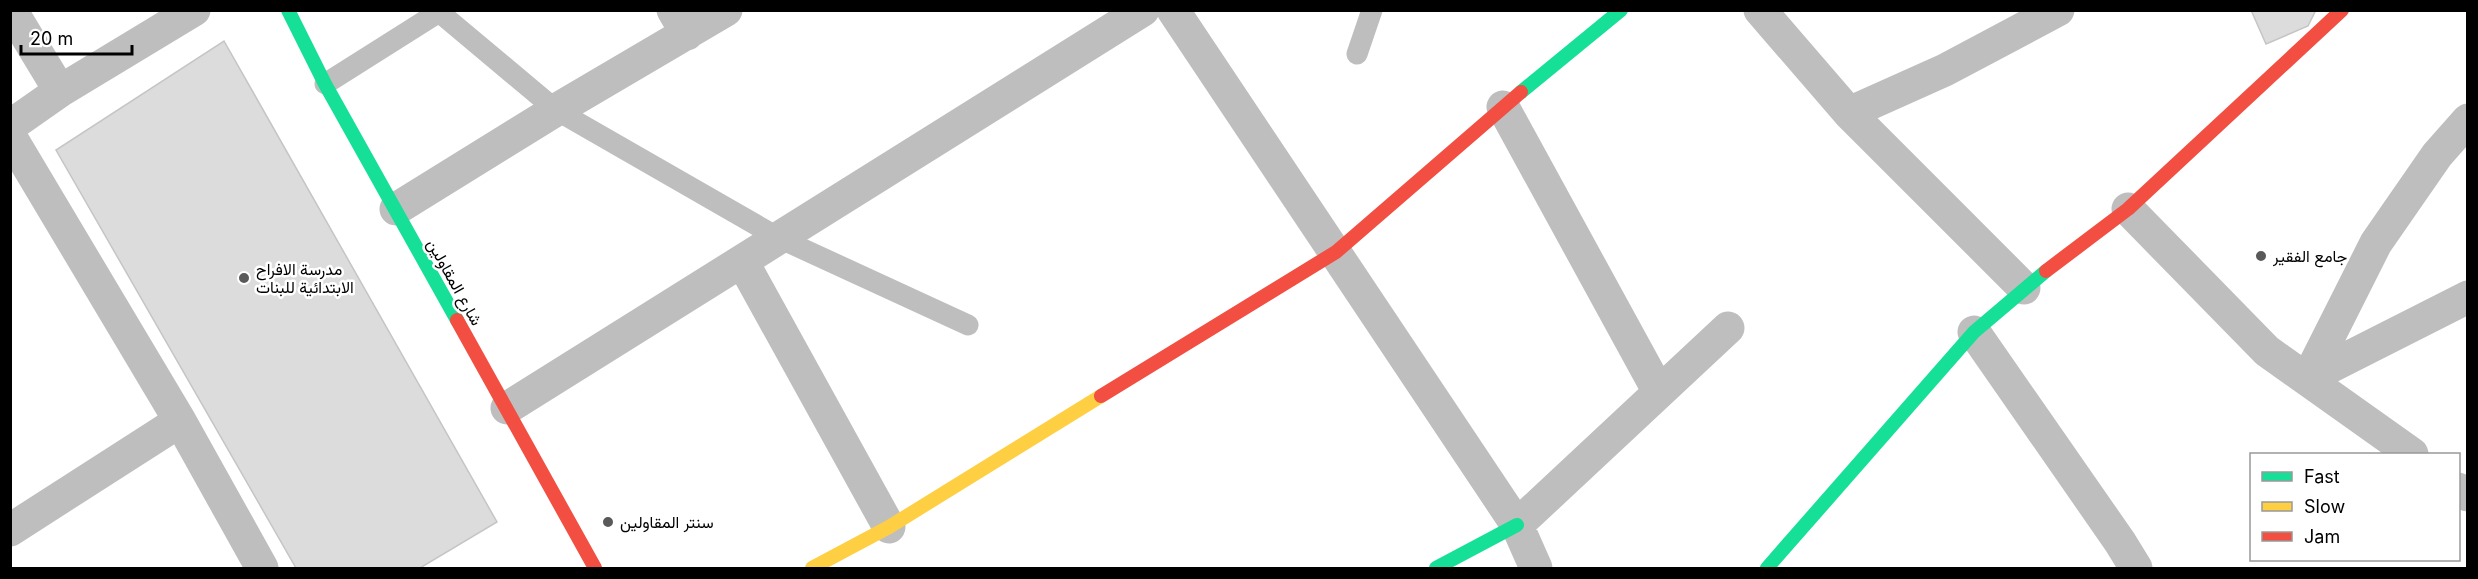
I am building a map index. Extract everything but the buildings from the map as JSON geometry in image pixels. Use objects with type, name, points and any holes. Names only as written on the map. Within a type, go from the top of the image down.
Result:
[{"type":"street","points":[[11,10],[60,91]]},
{"type":"street","points":[[10,126],[60,91],[194,10]]},
{"type":"street","name":"شارع المقاولين","points":[[288,10],[325,84],[595,568]]},
{"type":"street","points":[[396,209],[556,110],[680,22],[726,10]]},
{"type":"street","points":[[507,408],[1143,10]]},
{"type":"street","points":[[1173,10],[1516,525],[1536,568]]},
{"type":"street","points":[[820,567],[889,527],[1336,252],[1503,107],[1621,10]]},
{"type":"street","points":[[1760,10],[1849,113],[2024,288]]},
{"type":"street","points":[[1849,113],[1945,70],[2058,10]]},
{"type":"street","points":[[1767,568],[1974,332],[2024,288],[2128,209],[2342,10]]},
{"type":"street","points":[[1503,107],[1659,392]]},
{"type":"street","points":[[2308,378],[2376,243],[2437,155],[2468,120]]},
{"type":"street","points":[[10,136],[180,421],[262,568]]},
{"type":"street","points":[[2128,209],[2267,351],[2411,453]]},
{"type":"street","points":[[742,261],[889,527]]},
{"type":"street","points":[[2308,378],[2468,297]]},
{"type":"street","points":[[1436,568],[1516,525],[1728,328]]},
{"type":"street","points":[[1974,332],[2136,568]]},
{"type":"street","points":[[10,530],[180,421]]},
{"type":"lane","points":[[1357,54],[1372,10]]},
{"type":"lane","points":[[325,84],[439,12],[556,110],[779,238],[968,325]]},
{"type":"traffic: fast","points":[[288,10],[325,84],[457,320]]},
{"type":"traffic: fast","points":[[1521,92],[1621,10]]},
{"type":"traffic: fast","points":[[1767,568],[1974,332],[2046,271]]},
{"type":"traffic: fast","points":[[1436,568],[1517,525]]},
{"type":"traffic: slow","points":[[812,568],[889,527],[1101,396]]},
{"type":"traffic: jam","points":[[2046,271],[2128,209],[2342,10]]},
{"type":"traffic: jam","points":[[1101,396],[1336,252],[1521,92]]},
{"type":"traffic: jam","points":[[457,320],[595,568]]},
{"type":"place","name":"جامع الفقير","points":[[2261,256]]},
{"type":"place","name":"مدرسة اﻻفراح اﻻبتدائية للبنات","points":[[244,278]]},
{"type":"place","name":"سنتر المقاولين","points":[[608,522]]}]
